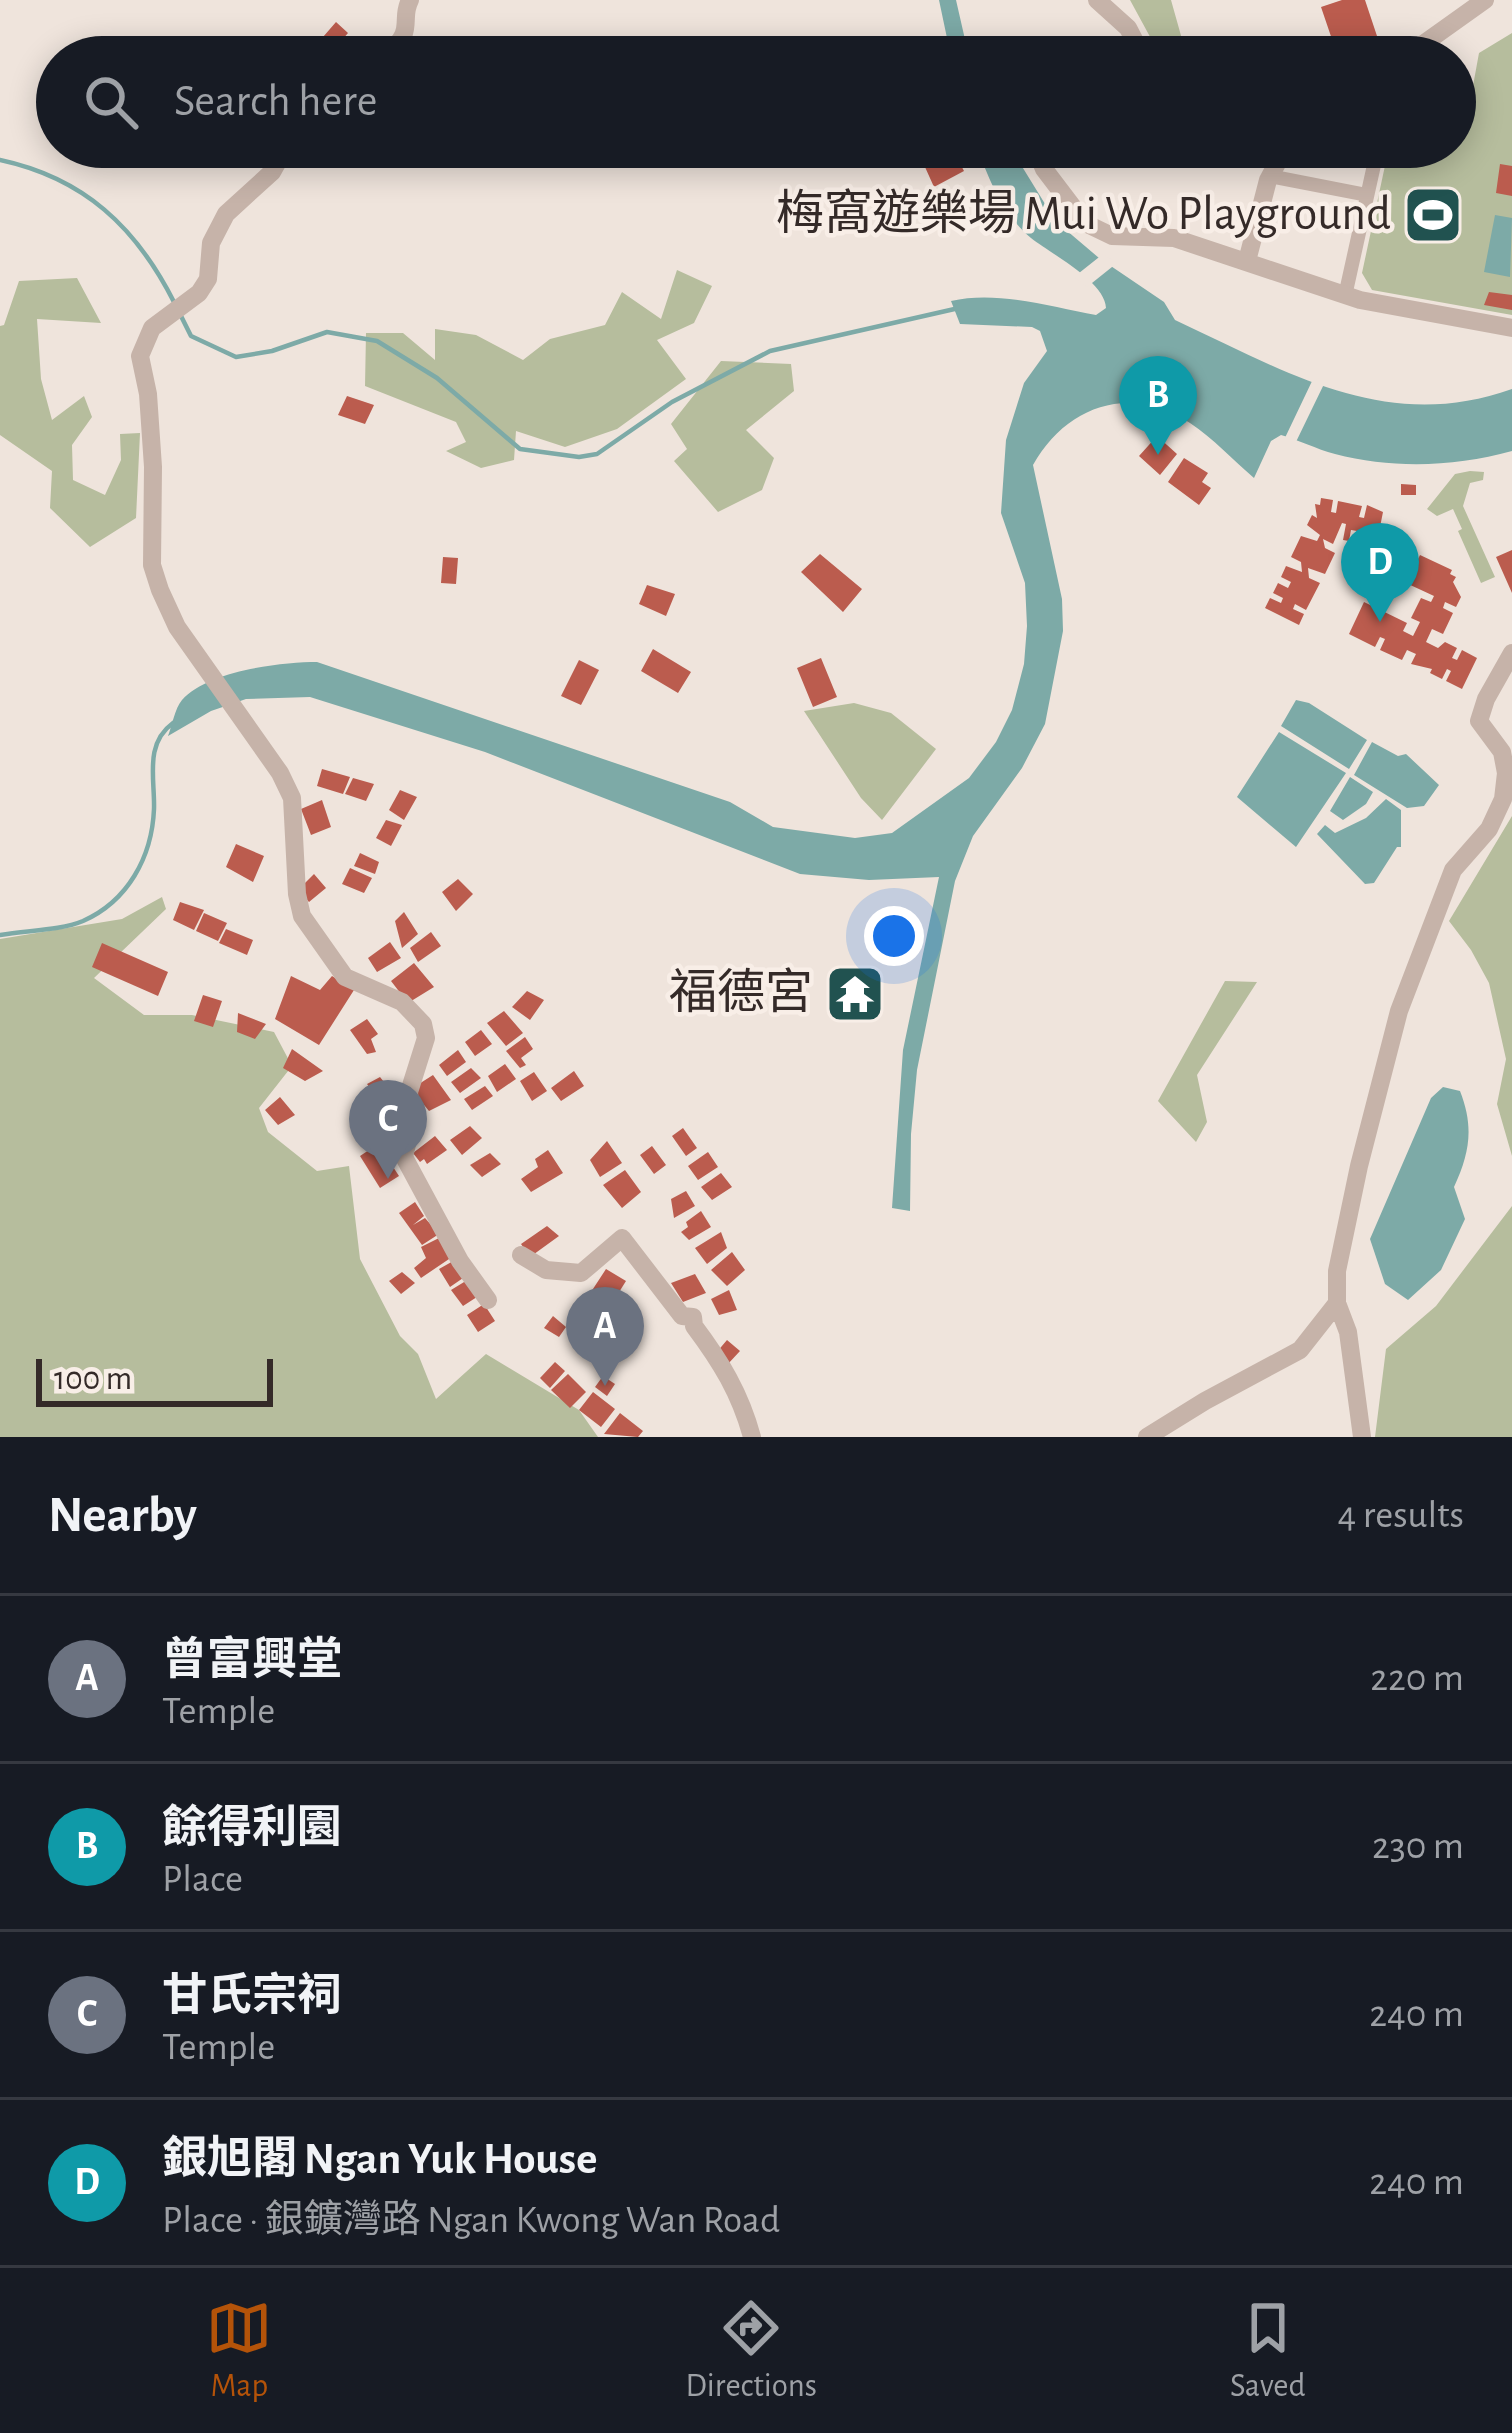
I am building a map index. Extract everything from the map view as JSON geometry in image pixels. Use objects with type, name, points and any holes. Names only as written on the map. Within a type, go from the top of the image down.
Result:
[{"type":"street","points":[[402,36],[410,0]]},
{"type":"street","points":[[1097,0],[1132,36]]},
{"type":"street","points":[[1435,36],[1486,0]]},
{"type":"street","points":[[274,168],[226,214],[211,243],[208,278],[199,293],[152,328],[140,356],[153,467],[152,565],[178,627],[292,798],[302,916],[345,976],[402,1002],[423,1024],[426,1038],[409,1092],[412,1123],[404,1157],[460,1261],[488,1300]]},
{"type":"street","points":[[1044,168],[1085,224],[1117,247],[1142,234],[1174,238],[1345,296],[1512,328]]},
{"type":"street","points":[[1247,261],[1274,168]]},
{"type":"street","points":[[1345,296],[1373,168]]},
{"type":"street","points":[[1270,176],[1367,195]]},
{"type":"street","points":[[1362,1437],[1348,1332],[1337,1303],[1336,1271],[1399,1010],[1453,870],[1489,829],[1503,799],[1500,746],[1479,722],[1486,699],[1512,653]]},
{"type":"street","points":[[520,1256],[546,1270],[581,1273],[622,1238],[682,1316],[693,1317],[694,1326],[742,1400],[752,1437]]},
{"type":"street","points":[[1147,1437],[1300,1350],[1337,1303]]},
{"type":"green space","points":[[1130,0],[1171,0],[1181,36],[1150,36]]},
{"type":"green space","name":"梅窩遊樂場 Mui Wo Playground","points":[[1512,33],[1512,315],[1372,290],[1362,273],[1384,168],[1476,168],[1479,53]]},
{"type":"green space","points":[[677,270],[712,286],[694,323],[657,340],[686,379],[617,429],[565,447],[516,431],[514,460],[481,468],[446,451],[466,442],[456,422],[365,386],[366,333],[403,333],[435,360],[435,329],[476,335],[523,360],[550,339],[605,325],[622,292],[661,319]]},
{"type":"green space","points":[[77,278],[101,323],[37,319],[41,379],[52,420],[84,396],[92,417],[72,445],[73,480],[105,495],[121,460],[120,434],[140,433],[136,518],[90,547],[50,508],[52,471],[0,435],[0,326],[19,281]]},
{"type":"green space","points":[[721,361],[791,364],[794,391],[746,430],[774,458],[762,490],[718,512],[674,461],[687,449],[671,424]]},
{"type":"green space","points":[[1484,472],[1483,480],[1470,483],[1463,506],[1495,577],[1481,583],[1453,509],[1437,516],[1427,509],[1455,474]]},
{"type":"green space","points":[[854,703],[891,713],[936,749],[882,820],[861,798],[804,711]]},
{"type":"green space","points":[[1512,816],[1512,1156],[1497,1104],[1506,1059],[1489,983],[1449,921]]},
{"type":"green space","points":[[162,897],[166,909],[94,978],[144,1015],[192,1015],[274,1032],[292,1066],[259,1108],[268,1132],[317,1171],[349,1166],[360,1259],[400,1336],[418,1354],[436,1399],[486,1354],[579,1410],[598,1437],[0,1437],[0,939],[122,919]]},
{"type":"green space","points":[[1225,981],[1257,982],[1197,1075],[1207,1122],[1196,1142],[1158,1101]]},
{"type":"green space","points":[[1512,1206],[1512,1437],[1375,1437],[1386,1349],[1436,1306]]},
{"type":"water","points":[[939,0],[956,0],[964,36],[947,36]]},
{"type":"water","points":[[985,168],[1023,168],[1066,230],[1164,302],[1175,320],[1298,377],[1380,401],[1422,405],[1466,401],[1512,389],[1512,451],[1446,463],[1401,464],[1335,454],[1281,435],[1271,441],[1254,478],[1190,423],[1145,404],[1123,403],[1081,415],[1047,445],[1033,465],[1062,599],[1063,631],[1045,724],[1022,768],[973,836],[955,881],[917,1070],[910,1211],[892,1208],[903,1050],[939,877],[869,880],[800,874],[485,752],[310,697],[246,699],[211,711],[168,736],[182,700],[209,682],[265,666],[317,662],[730,802],[773,827],[855,838],[892,833],[969,778],[1012,710],[1024,664],[1025,583],[1001,513],[1006,440],[1024,383],[1047,351],[1040,331],[1032,327],[960,324],[951,301],[1005,298],[1096,315],[1106,308],[1087,278],[1031,238],[1012,218]]},
{"type":"water","points":[[1495,215],[1512,218],[1510,277],[1484,272]]},
{"type":"water","points":[[1296,700],[1309,703],[1367,740],[1349,769],[1281,726]]},
{"type":"water","points":[[1279,732],[1346,773],[1296,847],[1237,797]]},
{"type":"water","points":[[1372,742],[1398,756],[1406,754],[1439,785],[1424,806],[1407,808],[1354,775]]},
{"type":"water","points":[[1350,777],[1373,792],[1366,804],[1343,820],[1330,811]]},
{"type":"water","points":[[1386,799],[1401,810],[1401,847],[1374,883],[1365,884],[1317,834],[1325,825],[1335,833],[1366,818]]},
{"type":"water","points":[[1443,1087],[1460,1091],[1467,1116],[1467,1151],[1454,1187],[1465,1219],[1441,1270],[1408,1300],[1385,1284],[1370,1239],[1431,1098]]},
{"type":"pier","points":[[1103,254],[1117,263],[1087,287],[1074,277]]},
{"type":"pier","points":[[1314,377],[1325,382],[1294,446],[1283,442]]},
{"type":"building","points":[[1342,0],[1365,0],[1377,36],[1331,36],[1321,7]]},
{"type":"building","points":[[336,22],[348,33],[345,36],[324,36]]},
{"type":"building","points":[[1500,164],[1512,166],[1512,196],[1496,193]]},
{"type":"building","points":[[925,168],[962,168],[964,171],[934,187]]},
{"type":"building","points":[[1489,292],[1512,295],[1512,310],[1484,305]]},
{"type":"building","points":[[347,396],[374,405],[365,424],[338,415]]},
{"type":"building","points":[[1157,436],[1177,454],[1160,475],[1139,456]]},
{"type":"building","points":[[1184,458],[1208,473],[1202,482],[1211,488],[1199,505],[1168,482]]},
{"type":"building","points":[[1401,484],[1416,485],[1416,495],[1401,495]]},
{"type":"building","points":[[1321,498],[1333,500],[1331,512],[1336,513],[1338,501],[1362,506],[1359,517],[1364,518],[1367,505],[1383,512],[1380,527],[1369,534],[1367,545],[1355,543],[1357,531],[1351,530],[1349,541],[1343,540],[1346,524],[1342,523],[1333,544],[1323,539],[1325,548],[1335,553],[1325,574],[1308,568],[1309,578],[1320,583],[1306,610],[1295,604],[1293,609],[1304,614],[1299,625],[1265,608],[1270,598],[1281,603],[1283,598],[1273,593],[1278,583],[1288,588],[1291,582],[1281,577],[1286,566],[1302,572],[1301,562],[1291,557],[1301,536],[1317,541],[1320,535],[1307,525],[1312,515],[1317,518],[1315,504],[1320,505]]},
{"type":"building","points":[[1512,550],[1512,593],[1496,557]]},
{"type":"building","points":[[820,554],[862,589],[843,612],[801,572]]},
{"type":"building","points":[[1420,555],[1452,570],[1450,574],[1456,577],[1453,582],[1461,597],[1456,607],[1445,602],[1443,608],[1453,613],[1443,634],[1432,629],[1426,642],[1438,648],[1445,642],[1457,648],[1452,658],[1457,660],[1462,650],[1477,658],[1462,689],[1446,681],[1451,671],[1447,669],[1442,679],[1430,673],[1432,669],[1411,664],[1416,654],[1407,650],[1402,660],[1380,650],[1385,639],[1380,637],[1375,647],[1349,634],[1364,602],[1407,623],[1403,631],[1413,636],[1420,622],[1411,618],[1421,598],[1431,602],[1434,596],[1406,583]]},
{"type":"building","points":[[443,557],[458,558],[456,584],[441,583]]},
{"type":"building","points":[[647,585],[675,594],[666,616],[639,604]]},
{"type":"building","points":[[653,649],[691,672],[678,693],[641,671]]},
{"type":"building","points":[[821,658],[837,697],[813,707],[797,668]]},
{"type":"building","points":[[579,660],[599,670],[581,705],[561,696]]},
{"type":"building","points":[[322,769],[350,777],[343,794],[317,786]]},
{"type":"building","points":[[353,778],[374,784],[366,801],[345,794]]},
{"type":"building","points":[[400,790],[417,797],[404,820],[389,810]]},
{"type":"building","points":[[322,800],[331,827],[311,835],[301,809]]},
{"type":"building","points":[[386,820],[402,825],[391,846],[376,838]]},
{"type":"building","points":[[236,844],[264,856],[253,882],[226,867]]},
{"type":"building","points":[[360,853],[379,862],[375,874],[354,866]]},
{"type":"building","points":[[350,868],[372,878],[364,893],[342,884]]},
{"type":"building","points":[[314,874],[326,888],[309,902],[298,890]]},
{"type":"building","points":[[458,879],[473,894],[456,911],[442,892]]},
{"type":"building","points":[[180,902],[204,910],[194,930],[173,920]]},
{"type":"building","points":[[404,912],[418,934],[402,948],[395,921]]},
{"type":"building","points":[[204,913],[227,923],[218,941],[196,931]]},
{"type":"building","points":[[226,929],[253,940],[247,955],[219,943]]},
{"type":"building","points":[[431,932],[441,946],[418,962],[410,948]]},
{"type":"building","points":[[390,942],[401,958],[377,972],[368,958]]},
{"type":"building","points":[[102,943],[168,972],[158,996],[92,967]]},
{"type":"building","points":[[414,963],[434,987],[408,1003],[391,981]]},
{"type":"building","points":[[291,976],[320,990],[332,976],[354,990],[319,1045],[275,1019]]},
{"type":"building","points":[[527,991],[544,1000],[530,1020],[512,1007]]},
{"type":"building","points":[[203,995],[222,1001],[213,1027],[194,1021]]},
{"type":"building","points":[[504,1011],[523,1033],[506,1046],[487,1023]]},
{"type":"building","points":[[238,1013],[266,1024],[255,1039],[237,1032]]},
{"type":"building","points":[[367,1019],[378,1034],[371,1039],[376,1052],[367,1054],[350,1030]]},
{"type":"building","points":[[481,1030],[492,1044],[475,1056],[465,1042]]},
{"type":"building","points":[[525,1037],[533,1049],[521,1058],[526,1065],[520,1068],[506,1051]]},
{"type":"building","points":[[292,1049],[323,1071],[305,1081],[283,1068]]},
{"type":"building","points":[[458,1050],[466,1062],[447,1076],[439,1065]]},
{"type":"building","points":[[505,1064],[516,1079],[497,1092],[488,1076]]},
{"type":"building","points":[[471,1068],[481,1078],[460,1093],[451,1082]]},
{"type":"building","points":[[574,1071],[584,1086],[561,1101],[551,1088]]},
{"type":"building","points":[[534,1072],[547,1091],[532,1101],[520,1081]]},
{"type":"building","points":[[433,1075],[451,1100],[429,1111],[411,1089]]},
{"type":"building","points":[[380,1077],[395,1096],[383,1106],[367,1084]]},
{"type":"building","points":[[485,1086],[493,1096],[472,1110],[464,1099]]},
{"type":"building","points":[[280,1097],[295,1115],[278,1125],[265,1110]]},
{"type":"building","points":[[470,1126],[482,1138],[462,1155],[450,1140]]},
{"type":"building","points":[[683,1128],[697,1148],[686,1156],[672,1136]]},
{"type":"building","points":[[435,1136],[447,1150],[427,1164],[424,1159],[420,1162],[413,1153]]},
{"type":"building","points":[[607,1141],[622,1163],[600,1177],[590,1160]]},
{"type":"building","points":[[378,1144],[399,1176],[380,1188],[360,1156]]},
{"type":"building","points":[[652,1146],[666,1165],[654,1174],[640,1155]]},
{"type":"building","points":[[548,1150],[563,1173],[531,1192],[521,1179],[538,1167],[535,1159]]},
{"type":"building","points":[[708,1152],[718,1167],[698,1180],[688,1166]]},
{"type":"building","points":[[490,1153],[501,1164],[482,1177],[470,1165]]},
{"type":"building","points":[[625,1170],[641,1192],[622,1208],[603,1185]]},
{"type":"building","points":[[721,1173],[732,1187],[712,1200],[701,1187]]},
{"type":"building","points":[[686,1191],[695,1206],[674,1218],[671,1199]]},
{"type":"building","points":[[415,1202],[424,1216],[413,1225],[425,1218],[439,1234],[422,1245],[399,1213]]},
{"type":"building","points":[[701,1211],[711,1227],[689,1240],[681,1232]]},
{"type":"building","points":[[547,1226],[559,1236],[530,1257],[521,1244]]},
{"type":"building","points":[[721,1232],[727,1248],[707,1264],[695,1248]]},
{"type":"building","points":[[439,1238],[452,1257],[421,1278],[414,1268],[426,1258],[421,1247]]},
{"type":"building","points":[[732,1252],[745,1270],[727,1286],[711,1270]]},
{"type":"building","points":[[455,1260],[466,1276],[450,1287],[439,1269]]},
{"type":"building","points":[[606,1269],[626,1281],[611,1305],[591,1292]]},
{"type":"building","points":[[402,1272],[415,1283],[401,1294],[389,1281]]},
{"type":"building","points":[[695,1274],[706,1293],[683,1302],[671,1283]]},
{"type":"building","points":[[469,1279],[480,1295],[463,1306],[451,1290]]},
{"type":"building","points":[[729,1290],[737,1310],[719,1315],[711,1299]]},
{"type":"building","points":[[484,1304],[495,1321],[478,1332],[467,1315]]},
{"type":"building","points":[[553,1316],[566,1327],[559,1337],[544,1328]]},
{"type":"building","points":[[727,1340],[740,1351],[727,1365],[716,1353]]},
{"type":"building","points":[[555,1362],[565,1371],[550,1388],[540,1378]]},
{"type":"building","points":[[568,1374],[586,1392],[570,1408],[551,1390]]},
{"type":"building","points":[[603,1376],[615,1384],[607,1396],[595,1387]]},
{"type":"building","points":[[593,1392],[615,1409],[601,1427],[579,1410]]},
{"type":"building","points":[[620,1413],[643,1431],[638,1437],[604,1434]]},
{"type":"waterway","points":[[0,160],[57,179],[104,210],[143,251],[174,302]]},
{"type":"waterway","points":[[179,312],[191,336],[236,357],[272,351],[327,332],[377,341],[437,378],[520,449],[579,457],[597,454],[672,402],[770,351],[959,308]]},
{"type":"waterway","points":[[0,935],[83,921],[125,889],[148,844],[155,752],[173,723]]},
{"type":"place","name":"梅窩遊樂場 Mui Wo Playground","points":[[1433,215]]},
{"type":"place","name":"餘得利園","points":[[1158,455]]},
{"type":"place","name":"銀旭閣 Ngan Yuk House","points":[[1380,622]]},
{"type":"place","name":"福德宮","points":[[855,994]]},
{"type":"place","name":"甘氏宗祠","points":[[388,1179]]},
{"type":"place","name":"曾富興堂","points":[[605,1386]]}]
